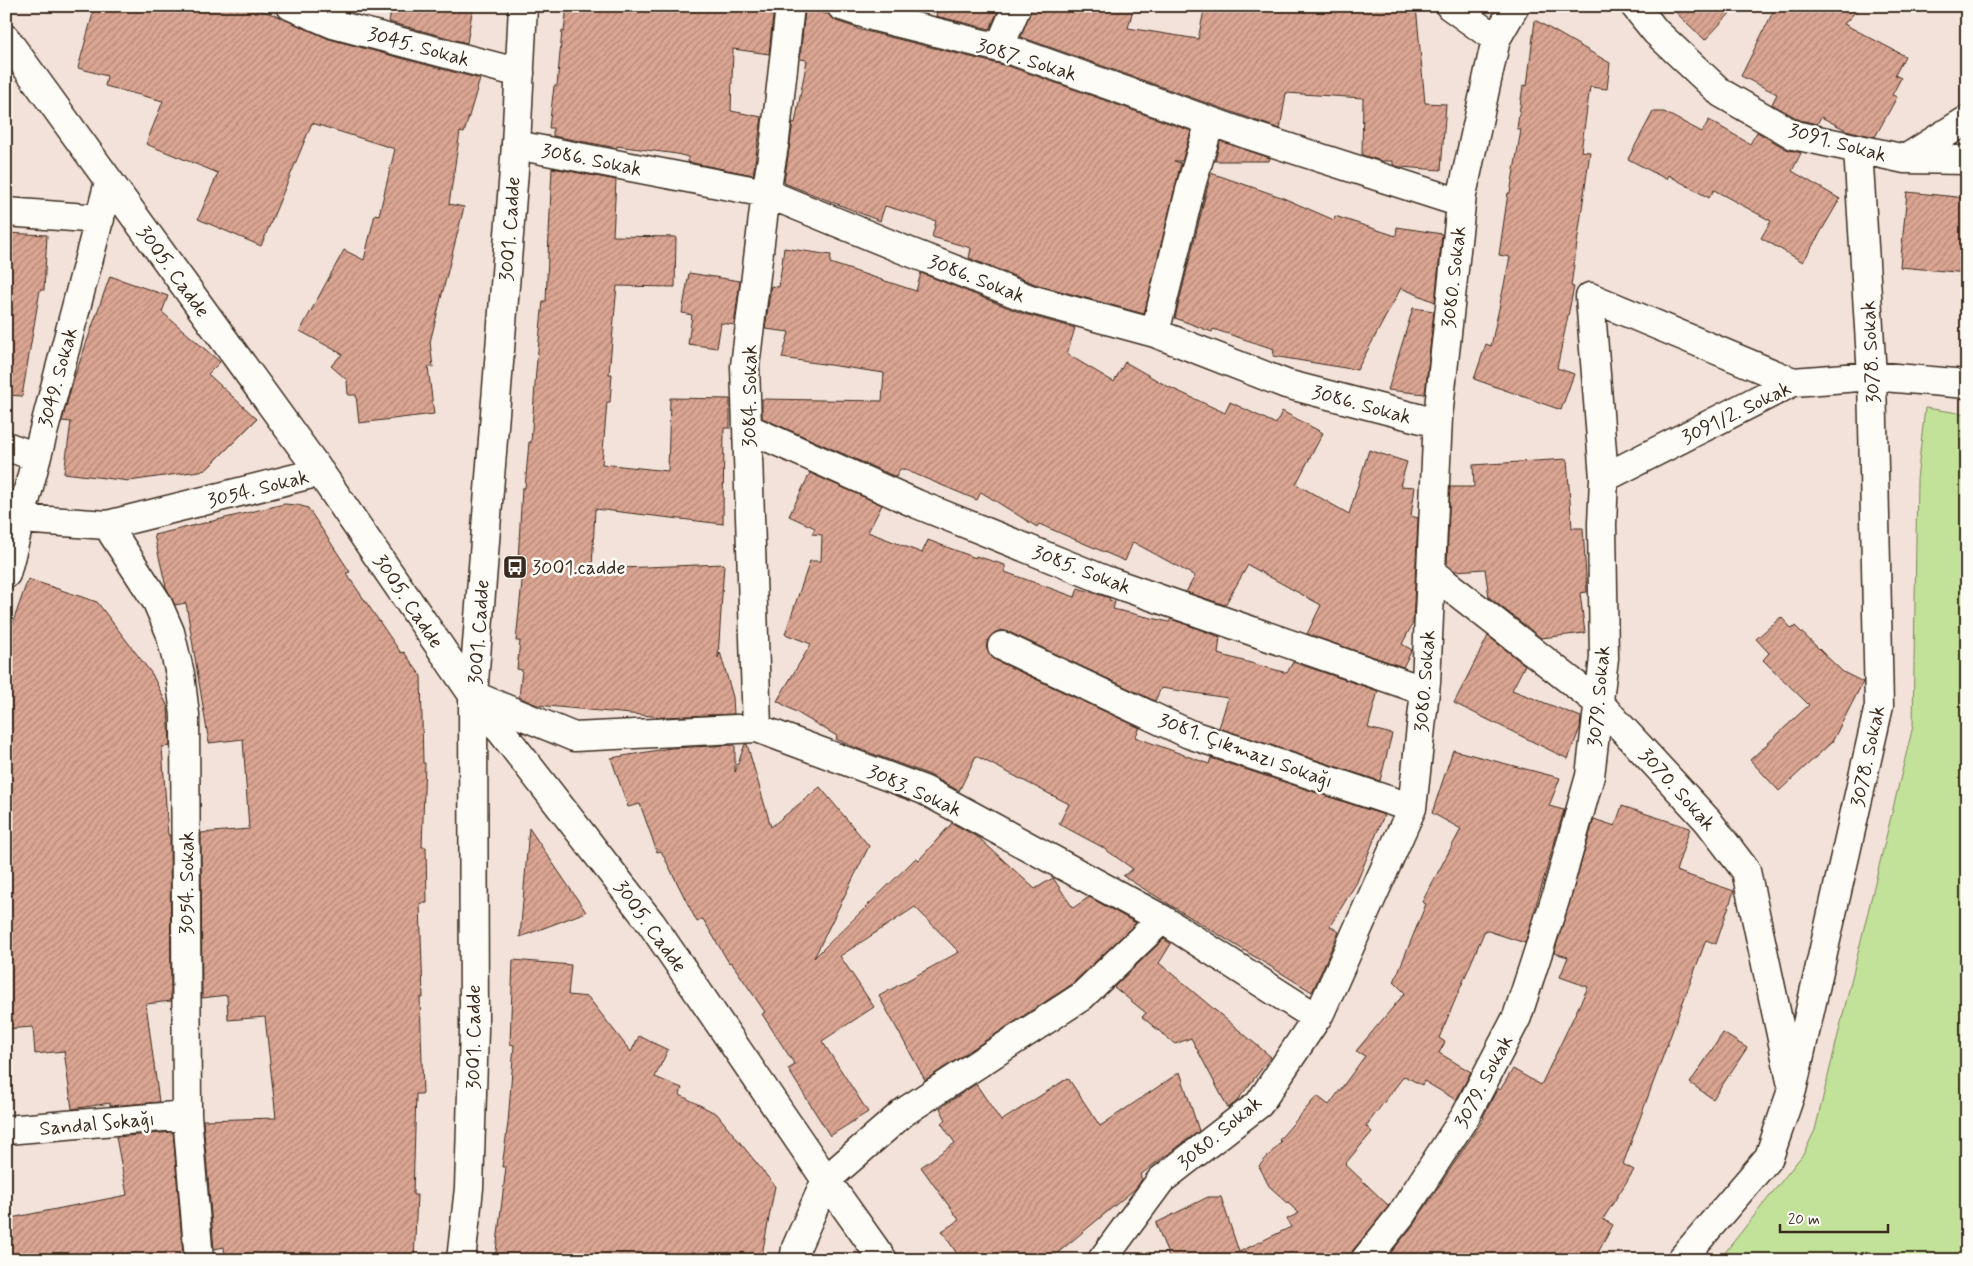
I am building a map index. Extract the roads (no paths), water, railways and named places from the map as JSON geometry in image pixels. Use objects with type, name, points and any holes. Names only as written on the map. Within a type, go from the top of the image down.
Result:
[{"type":"street","name":"3045. Sokak","points":[[291,6],[334,24],[520,73]]},
{"type":"street","name":"3001. Cadde","points":[[462,1260],[469,1188],[474,1038],[473,695],[516,145],[523,6]]},
{"type":"street","name":"3084. Sokak","points":[[757,728],[745,366],[766,193],[775,140],[790,6]]},
{"type":"street","name":"3087. Sokak","points":[[841,6],[875,17],[1016,52],[1210,122],[1461,203]]},
{"type":"street","points":[[999,48],[1016,6]]},
{"type":"street","points":[[1450,6],[1496,39]]},
{"type":"street","name":"3080. Sokak","points":[[1102,1260],[1161,1180],[1258,1104],[1317,1018],[1412,808],[1425,691],[1437,424],[1461,203],[1496,39],[1514,6]]},
{"type":"street","name":"3091. Sokak","points":[[1636,6],[1656,32],[1721,93],[1794,135],[1905,159],[1967,160]]},
{"type":"street","name":"3005. Cadde","points":[[6,39],[320,472],[473,695],[651,923],[826,1180],[883,1260]]},
{"type":"street","points":[[1905,159],[1967,120]]},
{"type":"street","points":[[1155,333],[1192,182],[1210,122]]},
{"type":"street","name":"3086. Sokak","points":[[516,145],[766,193],[1030,299],[1155,333],[1286,384],[1437,424]]},
{"type":"street","name":"3078. Sokak","points":[[1681,1260],[1769,1157],[1792,1090],[1879,706],[1872,376],[1858,149]]},
{"type":"street","name":"3049. Sokak","points":[[6,574],[109,182]]},
{"type":"street","points":[[6,212],[100,219]]},
{"type":"street","name":"3079. Sokak","points":[[1365,1260],[1401,1215],[1466,1115],[1517,1017],[1555,900],[1590,776],[1604,658],[1602,524],[1604,478],[1590,297],[1793,382]]},
{"type":"street","name":"3091/2. Sokak","points":[[1604,478],[1793,382],[1872,376],[1967,384]]},
{"type":"street","name":"3085. Sokak","points":[[747,428],[917,504],[1105,580],[1425,691]]},
{"type":"street","points":[[6,446],[36,457]]},
{"type":"street","name":"3054. Sokak","points":[[20,519],[108,525],[320,472]]},
{"type":"street","name":"3054. Sokak","points":[[108,525],[157,602],[170,632],[180,674],[185,715],[187,1115],[199,1260]]},
{"type":"street","name":"3070. Sokak","points":[[1431,572],[1599,703],[1708,821],[1746,871],[1792,1090]]},
{"type":"street","name":"3081. Çıkmazı Sokağı","points":[[1002,646],[1189,734],[1412,808]]},
{"type":"street","name":"3083. Sokak","points":[[473,695],[574,737],[757,728],[924,790],[1162,919],[1317,1018]]},
{"type":"street","points":[[794,1260],[796,1248],[826,1180],[904,1112],[1081,997],[1162,919]]},
{"type":"street","name":"Sandal Sokağı","points":[[6,1130],[187,1115]]},
{"type":"place","name":"3001.cadde","points":[[515,567]]}]
